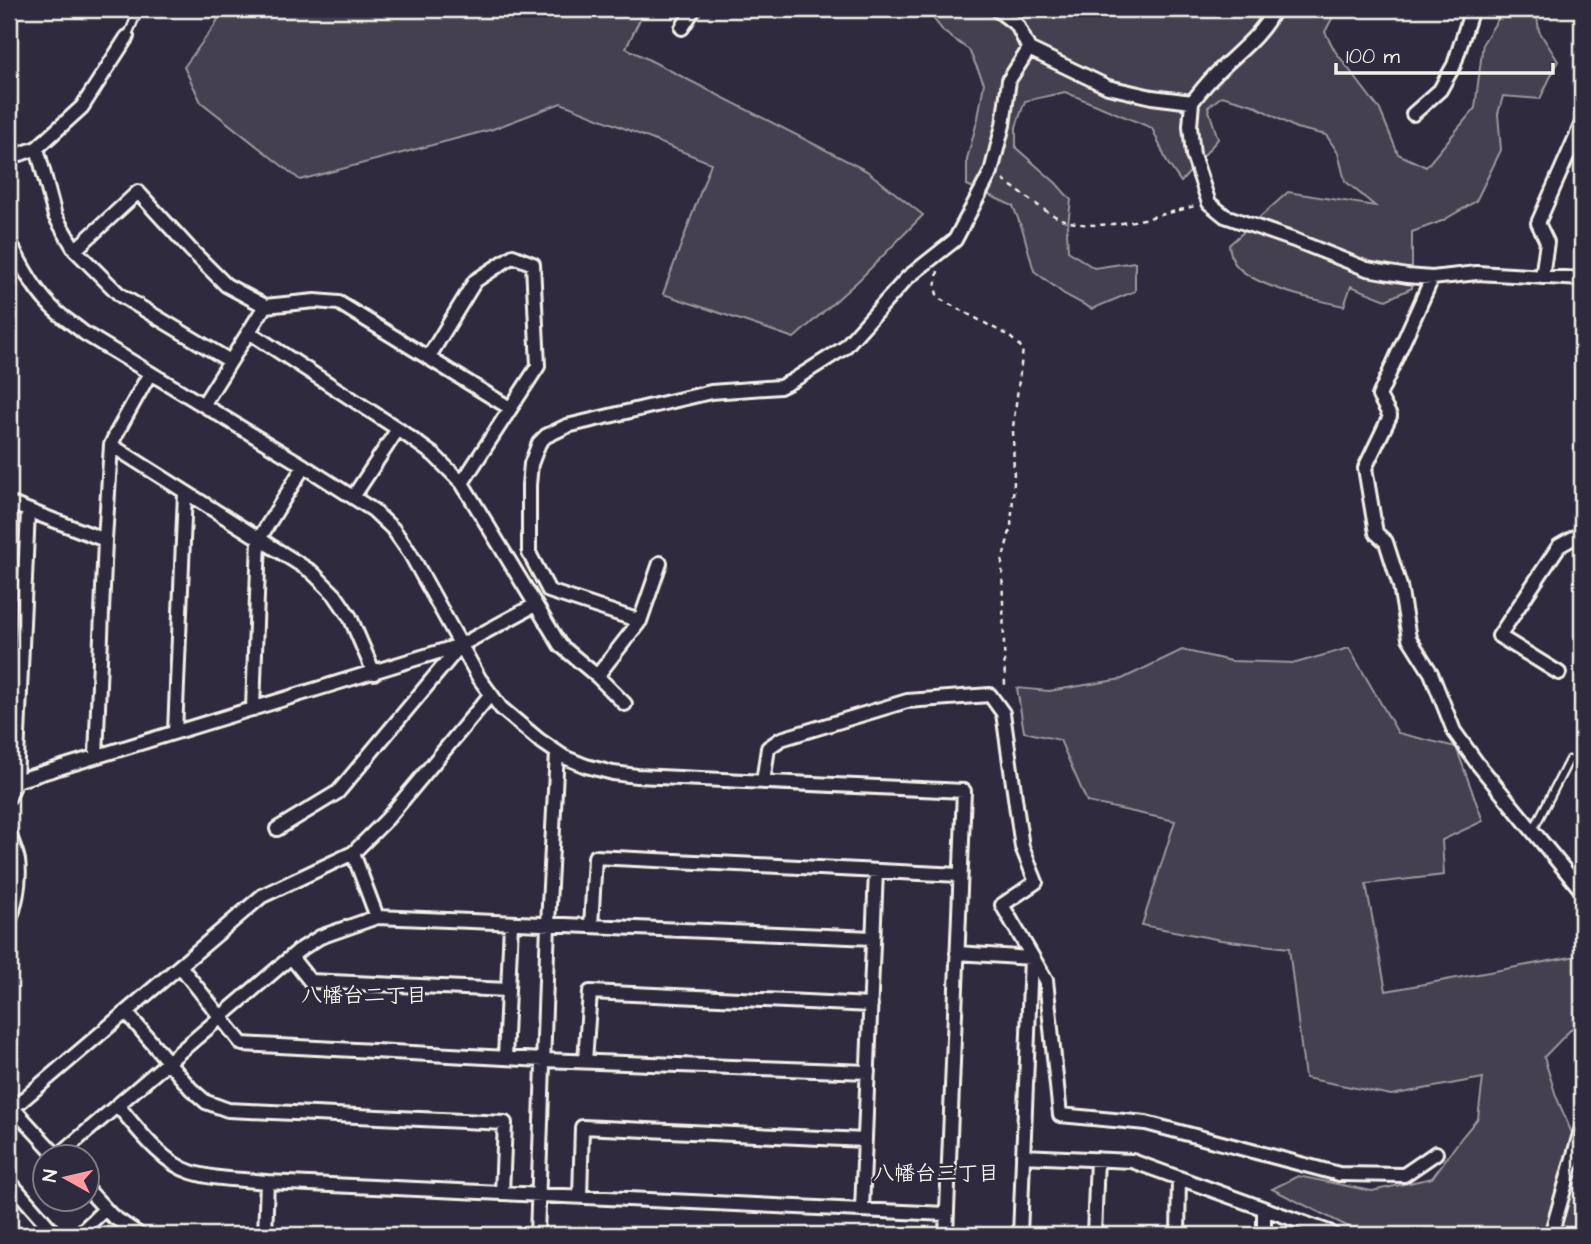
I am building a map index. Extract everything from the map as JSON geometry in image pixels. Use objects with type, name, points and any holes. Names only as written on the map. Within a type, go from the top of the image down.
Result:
[{"type":"street","points":[[682,29],[694,9]]},
{"type":"street","points":[[996,9],[1017,25],[1030,49],[1108,88],[1192,102]]},
{"type":"street","points":[[1274,9],[1261,29],[1192,102],[1190,126],[1193,155],[1209,203],[1225,216],[1367,269],[1432,278],[1477,273],[1542,277],[1581,276]]},
{"type":"street","points":[[1413,114],[1440,90],[1454,65],[1472,9]]},
{"type":"street","points":[[9,158],[37,148],[82,107],[127,37]]},
{"type":"street","points":[[640,621],[549,591],[529,553],[528,485],[531,464],[539,443],[546,436],[567,426],[710,392],[780,387],[844,348],[907,278],[955,240],[991,172],[1003,125],[1009,80],[1030,49]]},
{"type":"street","points":[[1542,277],[1547,242],[1538,223],[1582,123]]},
{"type":"street","points":[[37,148],[55,216],[75,250],[120,295],[230,361]]},
{"type":"street","points":[[75,250],[138,192],[226,285],[265,306],[315,301],[339,303],[510,408]]},
{"type":"street","points":[[9,240],[20,264],[57,312],[150,373],[373,510],[393,529],[410,553],[479,678],[501,708],[538,740],[564,757],[586,766],[625,775],[964,791],[946,1235]]},
{"type":"street","points":[[428,358],[475,281],[513,256],[533,264],[538,366],[462,482]]},
{"type":"street","points":[[1432,278],[1379,396],[1390,416],[1365,468],[1376,533],[1386,542],[1400,586],[1409,638],[1431,673],[1454,731],[1582,891]]},
{"type":"street","points":[[203,405],[265,306]]},
{"type":"street","points":[[249,332],[398,429],[434,456],[462,482],[561,645],[625,704]]},
{"type":"street","points":[[96,756],[111,446],[150,373]]},
{"type":"street","points":[[353,497],[398,429]]},
{"type":"street","points":[[111,446],[312,572],[335,595],[350,617],[374,673]]},
{"type":"street","points":[[253,709],[259,539],[304,466]]},
{"type":"street","points":[[175,732],[185,493]]},
{"type":"street","points":[[9,503],[105,540]]},
{"type":"street","points":[[9,797],[16,781],[14,723],[28,511]]},
{"type":"street","points":[[1559,673],[1499,636],[1559,546],[1582,533]]},
{"type":"street","points":[[597,676],[640,621],[660,563]]},
{"type":"street","points":[[16,781],[461,645],[535,605]]},
{"type":"street","points":[[277,829],[338,792],[461,645]]},
{"type":"street","points":[[44,1142],[13,1108],[262,896],[353,853],[387,819],[491,694]]},
{"type":"street","points":[[763,782],[768,748],[781,738],[907,701],[990,695],[1003,713],[1021,847],[1036,882],[1002,905],[1046,980],[1060,1115],[1146,1123],[1339,1174],[1404,1175],[1436,1153]]},
{"type":"street","points":[[537,1235],[557,752]]},
{"type":"street","points":[[9,833],[18,860],[19,883],[9,923]]},
{"type":"street","points":[[353,853],[377,917]]},
{"type":"street","points":[[591,926],[595,857],[960,874]]},
{"type":"street","points":[[862,1210],[876,871]]},
{"type":"street","points":[[75,1142],[291,957],[320,937],[377,917],[873,938]]},
{"type":"street","points":[[505,1058],[511,923]]},
{"type":"street","points":[[957,953],[1031,958]]},
{"type":"street","points":[[291,957],[310,981],[508,990]]},
{"type":"street","points":[[1020,1235],[1031,958]]},
{"type":"street","points":[[180,966],[242,1044],[544,1060],[868,1072]]},
{"type":"street","points":[[585,1061],[590,992],[871,1005]]},
{"type":"street","points":[[126,1012],[191,1089],[206,1102],[228,1110],[505,1124],[502,1193]]},
{"type":"street","points":[[118,1106],[170,1161],[188,1171],[209,1177],[946,1214]]},
{"type":"street","points":[[580,1196],[582,1127],[865,1140]]},
{"type":"street","points":[[1551,1235],[1582,1127]]},
{"type":"street","points":[[1023,1156],[1132,1161],[1333,1235]]},
{"type":"street","points":[[1094,1235],[1097,1159]]},
{"type":"street","points":[[1178,1235],[1180,1178]]},
{"type":"street","points":[[9,1181],[56,1235]]},
{"type":"street","points":[[265,1235],[267,1182]]},
{"type":"street","points":[[102,1206],[140,1235]]},
{"type":"street","points":[[78,1235],[105,1209]]},
{"type":"street","points":[[1264,1209],[1264,1235]]},
{"type":"lane","points":[[127,37],[139,9]]},
{"type":"lane","points":[[1533,830],[1569,760]]},
{"type":"path","points":[[991,172],[1056,217],[1068,221],[1117,224],[1209,203]]},
{"type":"path","points":[[941,251],[935,287],[938,298],[1009,336],[1023,349],[1013,428],[1011,527],[1002,562],[1004,686],[990,695]]},
{"type":"shaded area","points":[[223,9],[645,9],[626,48],[867,171],[923,215],[859,280],[794,338],[663,294],[711,163],[561,103],[493,129],[300,180],[201,102],[184,67],[215,25]]},
{"type":"shaded area","points":[[926,9],[1337,9],[1325,32],[1335,51],[1380,110],[1398,154],[1426,167],[1475,108],[1483,43],[1498,19],[1517,9],[1536,9],[1539,31],[1558,61],[1540,99],[1503,96],[1498,114],[1501,150],[1476,201],[1442,221],[1412,232],[1412,288],[1386,300],[1351,286],[1344,306],[1286,292],[1257,280],[1235,263],[1229,245],[1288,192],[1375,206],[1345,181],[1338,153],[1326,135],[1296,128],[1253,105],[1222,96],[1208,107],[1218,139],[1181,182],[1167,162],[1152,128],[1065,92],[1025,101],[1016,127],[1016,148],[1071,200],[1067,232],[1068,251],[1094,268],[1135,262],[1135,291],[1092,309],[1064,294],[1034,271],[1013,206],[967,185],[967,159],[984,83],[969,50],[944,32]]},
{"type":"shaded area","points":[[1349,648],[1398,733],[1456,747],[1483,821],[1442,840],[1444,875],[1366,884],[1386,991],[1582,955],[1580,1020],[1544,1057],[1556,1096],[1582,1157],[1582,1188],[1571,1235],[1355,1235],[1351,1228],[1272,1189],[1298,1176],[1372,1191],[1432,1178],[1478,1118],[1483,1078],[1391,1095],[1305,1078],[1289,948],[1221,940],[1142,925],[1175,821],[1087,802],[1060,740],[1024,732],[1017,688],[1049,691],[1122,679],[1182,650],[1231,661],[1296,663]]},
{"type":"district","name":"八幡台二丁目","points":[[364,995]]},
{"type":"district","name":"八幡台三丁目","points":[[936,1173]]}]
